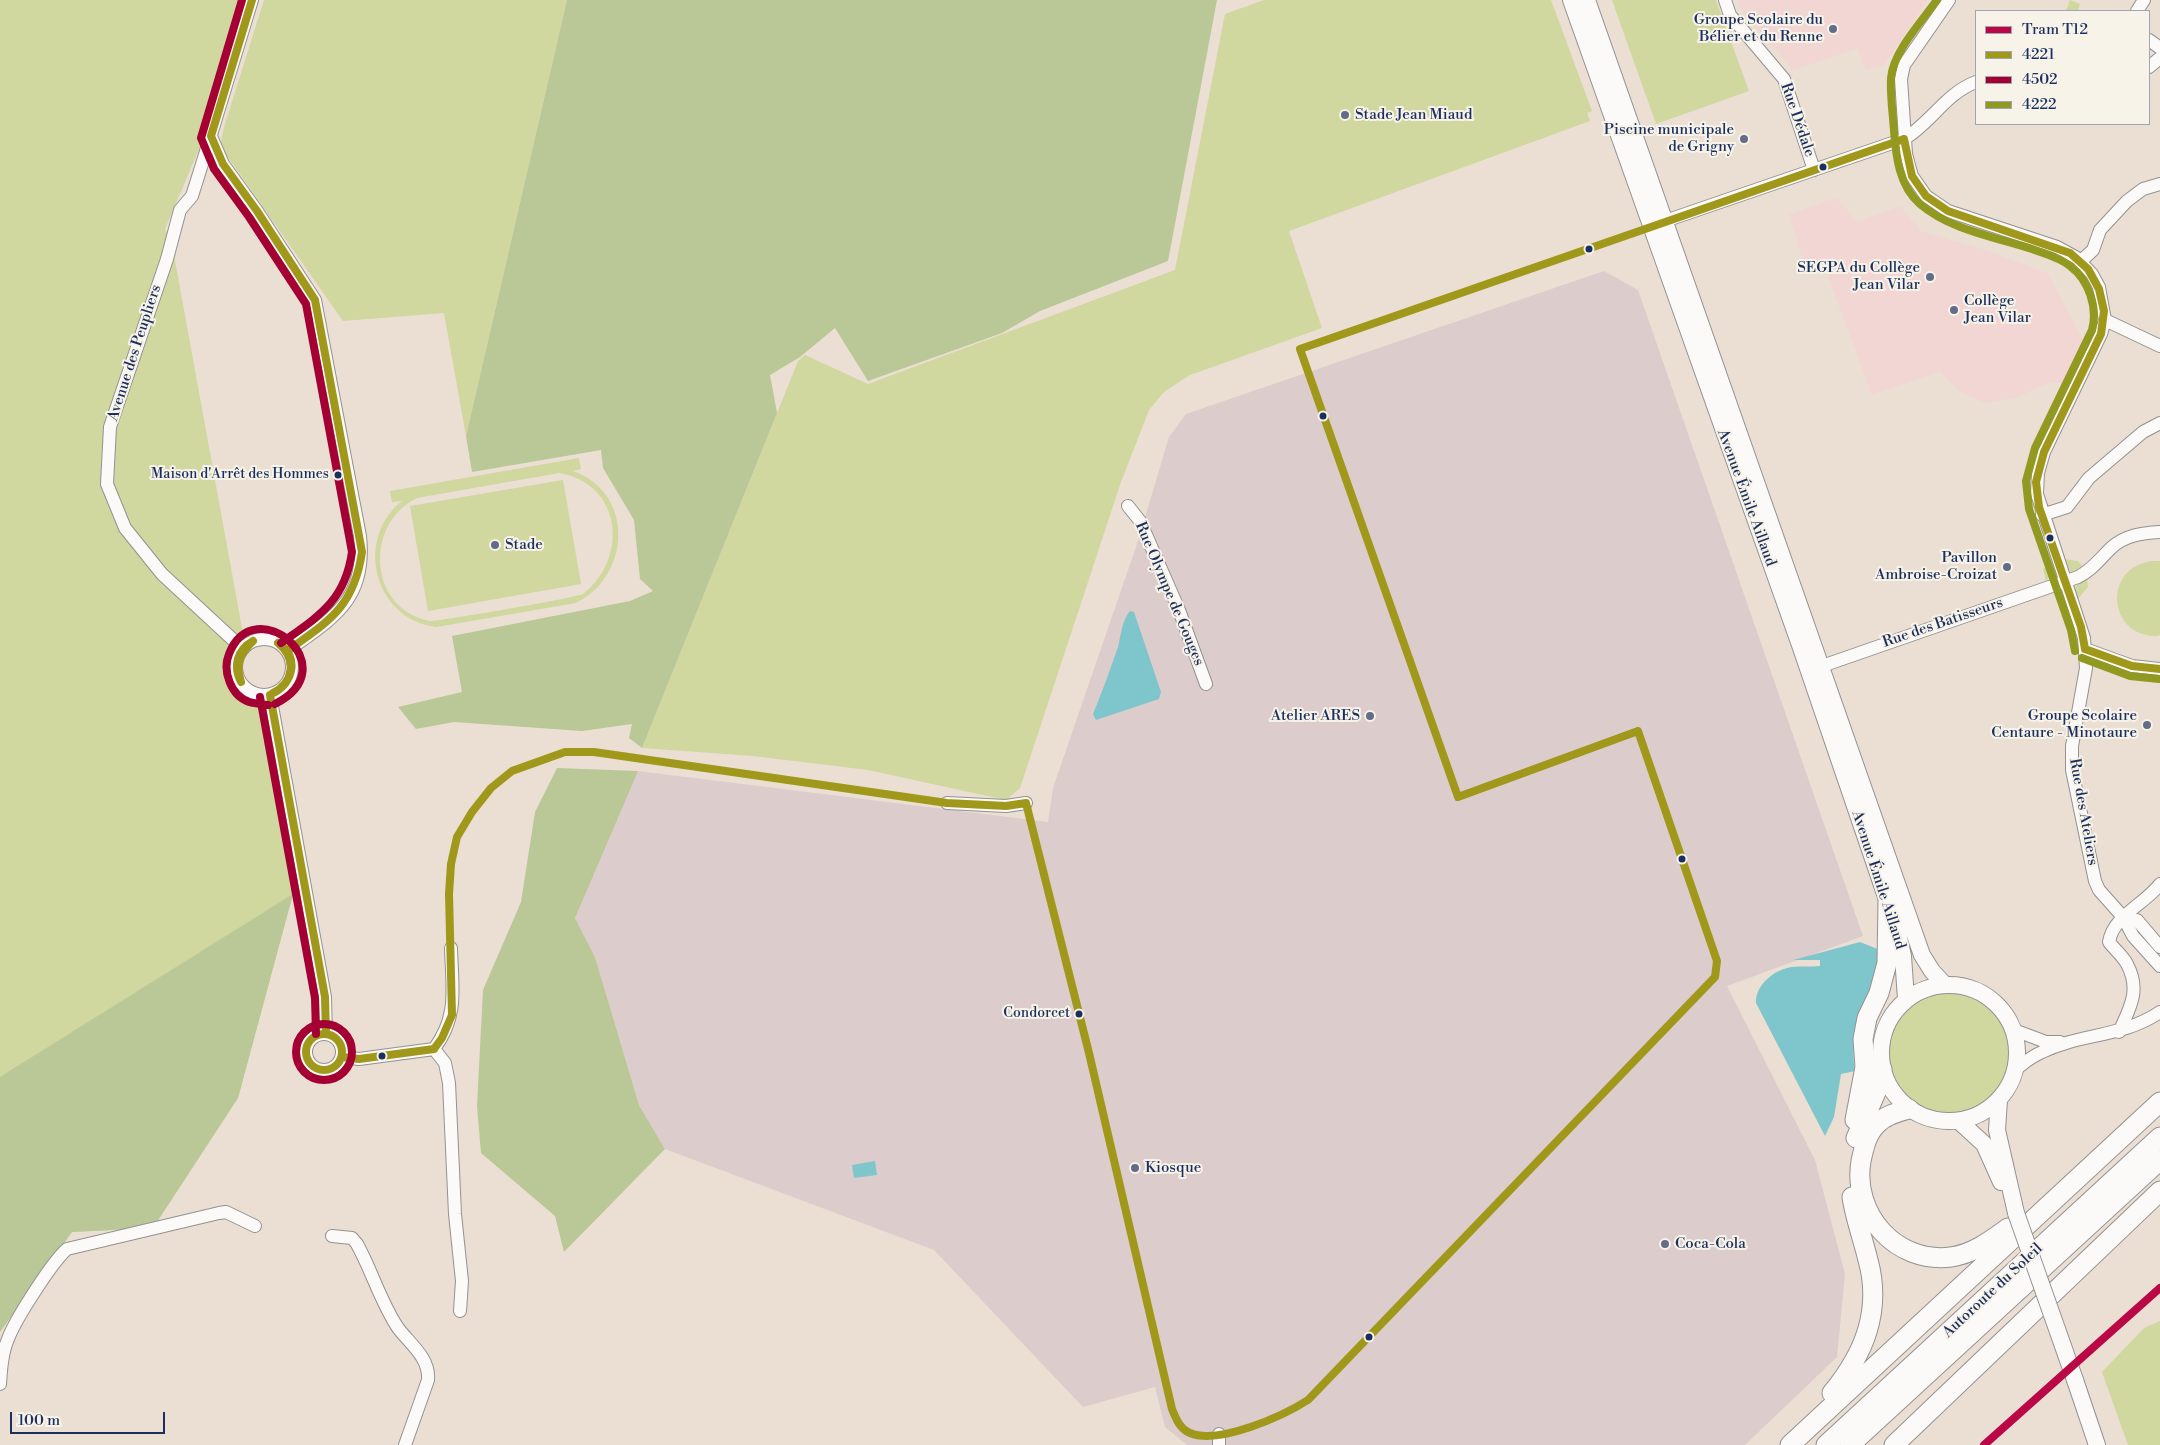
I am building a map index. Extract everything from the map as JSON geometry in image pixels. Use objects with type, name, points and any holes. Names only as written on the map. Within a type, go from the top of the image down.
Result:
[{"type":"highway","points":[[1782,1445],[1810,1419],[1845,1377],[1865,1342],[1871,1321],[1873,1283],[1853,1206],[1849,1179],[1852,1132],[1865,1067],[1863,1039],[1867,1018],[1879,993],[1887,963],[1888,902]]},
{"type":"highway","points":[[1850,1159],[1860,1128],[1877,1090],[1882,1069]]},
{"type":"highway","points":[[1790,1445],[2112,1144],[2160,1102]]},
{"type":"highway","points":[[1909,1109],[1886,1117],[1870,1132],[1863,1151],[1860,1184],[1868,1214],[1881,1231],[1903,1248],[1923,1255],[1952,1256],[1983,1246],[2112,1144]]},
{"type":"highway","name":"Autoroute du Soleil","points":[[1826,1445],[2160,1137]]},
{"type":"highway","name":"Autoroute du Soleil","points":[[1850,1445],[2160,1160]]},
{"type":"highway","points":[[1894,1445],[2160,1192]]},
{"type":"main road","name":"Avenue Émile Aillaud","points":[[1571,0],[1725,439],[1800,645],[1888,902],[1903,956],[1906,999]]},
{"type":"main road","name":"Avenue Émile Aillaud","points":[[1587,0],[1922,955],[1932,971],[1945,984]]},
{"type":"main road","points":[[1945,984],[1969,988],[1988,996],[2006,1015],[2014,1030],[2017,1048],[2016,1070],[2010,1084],[1999,1100],[1985,1111],[1960,1122],[1944,1122],[1924,1117],[1909,1109],[1890,1088],[1880,1060],[1882,1036],[1888,1022],[1906,999],[1926,988],[1945,984]]},
{"type":"main road","points":[[1999,1100],[1997,1130],[2016,1213]]},
{"type":"main road","points":[[1960,1122],[1984,1144],[2016,1213],[2075,1380],[2094,1440]]},
{"type":"street","name":"Avenue des Peupliers","points":[[243,649],[162,574],[125,528],[107,484],[110,427],[167,259],[180,210],[192,196],[252,0]]},
{"type":"street","name":"Rue Dédale","points":[[1725,0],[1730,15],[1784,79],[1814,170]]},
{"type":"street","points":[[1949,0],[1938,20],[1904,65],[1901,79],[1904,139],[1912,176],[1926,196],[1948,211],[2057,247],[2081,261],[2092,274],[2099,287],[2105,320],[2160,346]]},
{"type":"street","points":[[2150,66],[2160,58]]},
{"type":"street","points":[[1665,221],[1904,139],[1917,131],[1946,100],[1966,86],[1975,82]]},
{"type":"street","points":[[211,136],[223,164],[257,211],[315,300],[360,536],[361,567],[350,596],[328,622],[287,651]]},
{"type":"street","points":[[2081,261],[2093,250],[2100,230],[2127,201],[2143,189],[2160,184]]},
{"type":"street","name":"Rue des Ateliers","points":[[2105,320],[2101,334],[2040,462],[2037,494],[2042,515],[2081,627],[2085,649],[2085,680],[2072,746],[2072,770],[2096,886],[2123,917]]},
{"type":"street","points":[[2042,515],[2067,506],[2081,486],[2093,474],[2144,432],[2160,423]]},
{"type":"street","name":"Rue Olympe de Gouges","points":[[1128,506],[1140,521],[1179,610],[1206,684]]},
{"type":"street","name":"Rue des Batisseurs","points":[[1822,666],[2065,581],[2089,571],[2121,541],[2142,533],[2160,532]]},
{"type":"street","points":[[268,640],[276,642],[287,651],[291,659],[290,678],[281,690],[270,695],[251,692],[243,686],[238,678],[236,668],[243,649],[254,641],[268,640]]},
{"type":"street","points":[[2085,649],[2132,666],[2160,670]]},
{"type":"street","points":[[270,695],[324,998],[326,1034]]},
{"type":"street","points":[[947,803],[1006,806],[1026,803]]},
{"type":"street","points":[[2119,1032],[2134,999],[2133,986],[2127,964],[2110,942],[2111,932],[2123,917],[2160,884]]},
{"type":"street","points":[[2123,917],[2137,920],[2160,947]]},
{"type":"street","points":[[2123,917],[2132,936],[2160,966]]},
{"type":"street","points":[[342,1057],[359,1059],[434,1049],[445,1033],[452,1015],[451,948]]},
{"type":"street","points":[[2016,1070],[2042,1052],[2070,1042],[2119,1032],[2160,1012]]},
{"type":"street","points":[[2014,1030],[2046,1042],[2070,1042]]},
{"type":"street","points":[[326,1034],[337,1039],[340,1044],[342,1057],[337,1065],[326,1070],[312,1066],[308,1061],[306,1049],[309,1042],[319,1035],[326,1034]]},
{"type":"street","points":[[434,1049],[444,1063],[449,1083],[455,1214],[462,1281],[460,1311]]},
{"type":"street","points":[[0,1384],[3,1355],[8,1338],[55,1262],[67,1249],[219,1212],[226,1212],[255,1226]]},
{"type":"street","points":[[332,1236],[352,1238],[357,1244],[397,1326],[426,1362],[429,1371],[428,1380],[405,1445]]},
{"type":"shaded area","name":"Groupe Scolaire du Bélier et du Renne","points":[[1738,0],[1928,0],[1884,65],[1866,70],[1858,48],[1794,70],[1741,10]]},
{"type":"shaded area","name":"Collège Jean Vilar","points":[[1836,198],[1858,222],[1900,206],[1921,231],[1992,252],[2048,274],[2086,345],[2067,384],[2051,382],[2015,398],[1984,403],[1959,391],[1940,372],[1872,395],[1825,268],[1807,274],[1789,214]]},
{"type":"shaded area","points":[[1604,271],[1638,290],[1863,936],[1727,986],[1815,1160],[1845,1274],[1837,1357],[1745,1445],[1187,1445],[1165,1427],[1155,1387],[1083,1407],[934,1250],[665,1149],[639,1105],[595,957],[575,918],[628,779],[638,771],[1048,822],[1053,788],[1137,544],[1169,437],[1186,414]]},
{"type":"green space","points":[[0,0],[247,0],[208,128],[165,229],[172,244],[244,639],[232,661],[236,687],[261,705],[293,894],[238,1098],[153,1228],[72,1232],[0,1332]]},
{"type":"green space","points":[[264,0],[567,0],[466,436],[444,313],[343,321],[225,153],[221,142],[224,127]]},
{"type":"green space","points":[[567,0],[1217,0],[1168,261],[1040,311],[1002,333],[868,381],[835,328],[800,357],[770,375],[777,413],[642,748],[629,738],[632,724],[582,731],[454,722],[416,729],[398,707],[462,692],[452,636],[630,601],[653,591],[640,579],[634,520],[603,468],[601,450],[472,472],[466,436]]},
{"type":"green space","points":[[1264,0],[1551,0],[1592,111],[1587,113],[1590,121],[1289,231],[1322,328],[1190,375],[1164,392],[1149,410],[1121,482],[1020,788],[1006,800],[868,770],[753,756],[642,748],[798,361],[805,355],[868,384],[1175,270],[1225,14]]},
{"type":"green space","points":[[1612,0],[1716,0],[1749,91],[1656,124]]},
{"type":"green space","points":[[2070,0],[2080,4],[2078,10],[2066,10]]},
{"type":"green space","points":[[579,458],[581,469],[573,471],[593,482],[607,497],[616,515],[618,535],[616,555],[607,574],[594,590],[576,603],[436,627],[415,621],[398,609],[385,594],[378,575],[375,555],[378,536],[387,517],[402,501],[392,502],[390,491]],"holes":[[[559,473],[580,480],[596,491],[606,506],[612,523],[612,542],[608,561],[598,579],[583,594],[455,618],[429,621],[409,613],[394,600],[384,583],[380,564],[381,545],[388,526],[400,510],[417,498]]]},
{"type":"green space","name":"Stade","points":[[563,480],[581,584],[428,611],[410,506]]},
{"type":"green space","points":[[2064,559],[2078,561],[2083,567],[2075,573],[2071,572]]},
{"type":"green space","points":[[2151,561],[2160,561],[2160,635],[2158,636],[2142,634],[2129,626],[2121,615],[2117,602],[2118,589],[2124,576],[2135,567]]},
{"type":"green space","points":[[2053,563],[2051,575],[2046,581],[2043,569]]},
{"type":"green space","points":[[2087,578],[2088,587],[2078,599],[2075,591],[2076,585]]},
{"type":"green space","points":[[557,768],[638,771],[575,918],[595,957],[639,1105],[665,1149],[564,1252],[555,1216],[481,1153],[477,1106],[483,990],[521,902],[535,812]]},
{"type":"green space","points":[[293,894],[238,1098],[153,1228],[72,1232],[0,1332],[0,1077]]},
{"type":"green space","points":[[1949,993],[1973,998],[1993,1011],[2006,1031],[2011,1055],[2006,1079],[1993,1099],[1973,1112],[1949,1117],[1925,1112],[1905,1099],[1892,1079],[1887,1055],[1892,1031],[1905,1011],[1925,998]]},
{"type":"green space","points":[[2160,1321],[2160,1445],[2128,1445],[2102,1372],[2144,1328]]},
{"type":"water","points":[[1130,611],[1134,612],[1161,692],[1159,699],[1096,720],[1093,714],[1118,647],[1123,623]]},
{"type":"water","points":[[1860,942],[1880,950],[1880,971],[1856,1030],[1854,1041],[1855,1071],[1841,1074],[1834,1117],[1825,1136],[1756,1003],[1757,996],[1762,984],[1779,971],[1792,967],[1820,966],[1820,960],[1793,960]]},
{"type":"water","points":[[875,1161],[877,1175],[854,1178],[852,1165]]},
{"type":"tram line","name":"T12","points":[[1984,1445],[2160,1288]]},
{"type":"transit line","name":"4502","points":[[242,0],[201,138],[214,169],[249,217],[306,304],[352,552],[343,583],[328,606],[281,643]]},
{"type":"transit line","name":"4221","points":[[252,0],[211,136],[223,164],[257,211],[315,300],[362,552],[358,571],[346,600],[327,621],[287,651]]},
{"type":"transit line","name":"4222","points":[[1937,0],[1902,47],[1891,78],[1896,150],[1900,170],[1907,189],[1920,204],[1945,220],[1974,232],[2047,254],[2066,263],[2082,279],[2093,304],[2094,322],[2092,330],[2035,448],[2026,481],[2029,509],[2071,630],[2075,651]]},
{"type":"transit line","name":"4221","points":[[1904,139],[1912,176],[1926,196],[1948,211],[2070,253],[2088,269],[2099,289],[2104,311],[2101,334],[2044,452],[2036,482],[2039,507],[2081,627],[2085,649]]},
{"type":"transit line","name":"4221","points":[[1300,349],[1904,139]]},
{"type":"transit line","name":"4221","points":[[1300,349],[1458,797]]},
{"type":"transit line","name":"4502","points":[[268,705],[252,703],[243,699],[233,689],[228,675],[227,661],[229,654],[241,636],[257,629],[274,632],[289,641],[300,655],[303,671],[295,689],[275,704]]},
{"type":"transit line","name":"4221","points":[[241,682],[237,670],[238,659],[243,649],[253,641]]},
{"type":"transit line","name":"4221","points":[[241,682],[239,676],[240,660],[245,650],[253,641]]},
{"type":"transit line","name":"4221","points":[[273,693],[285,683],[289,677],[290,670],[288,656],[278,643]]},
{"type":"transit line","name":"4221","points":[[273,693],[285,683],[291,669],[289,655],[278,643]]},
{"type":"transit line","name":"4221","points":[[2085,649],[2132,666],[2160,669]]},
{"type":"transit line","name":"4222","points":[[2082,658],[2130,676],[2159,679]]},
{"type":"transit line","name":"4221","points":[[270,695],[325,997],[326,1034]]},
{"type":"transit line","name":"4502","points":[[260,697],[315,998],[316,1034]]},
{"type":"transit line","name":"4221","points":[[1458,797],[1638,731]]},
{"type":"transit line","name":"4221","points":[[1026,803],[1089,1053],[1172,1409],[1179,1423],[1190,1433],[1202,1436],[1217,1435],[1267,1421],[1308,1400],[1715,977],[1717,961],[1638,731]]},
{"type":"transit line","name":"4221","points":[[434,1049],[442,1038],[452,1015],[449,894],[451,864],[457,837],[472,812],[491,788],[512,771],[565,752],[594,752],[947,803],[1006,806],[1026,803]]},
{"type":"transit line","name":"4502","points":[[324,1024],[335,1026],[344,1032],[350,1041],[352,1052],[350,1063],[344,1072],[335,1078],[324,1080],[313,1078],[304,1072],[298,1063],[296,1052],[298,1041],[304,1032],[313,1026],[324,1024]]},
{"type":"transit line","name":"4221","points":[[324,1034],[331,1035],[337,1039],[341,1045],[342,1052],[341,1059],[337,1065],[331,1069],[324,1070],[317,1069],[311,1065],[307,1059],[306,1052],[307,1045],[311,1039],[317,1035],[324,1034]]},
{"type":"transit line","name":"4221","points":[[342,1057],[359,1059],[434,1049]]},
{"type":"place","name":"Groupe Scolaire du Bélier et du Renne","points":[[1833,29]]},
{"type":"place","name":"Stade Jean Miaud","points":[[1345,115]]},
{"type":"place","name":"Piscine municipale de Grigny","points":[[1744,139]]},
{"type":"place","name":"SEGPA du Collège Jean Vilar","points":[[1930,277]]},
{"type":"place","name":"Collège Jean Vilar","points":[[1954,310]]},
{"type":"place","name":"Maison d'Arrêt des Hommes","points":[[338,475]]},
{"type":"place","name":"Stade","points":[[495,545]]},
{"type":"place","name":"Pavillon Ambroise-Croizat","points":[[2007,567]]},
{"type":"place","name":"Atelier ARES","points":[[1370,716]]},
{"type":"place","name":"Groupe Scolaire Centaure - Minotaure","points":[[2147,725]]},
{"type":"place","name":"Condorcet","points":[[1079,1014]]},
{"type":"place","name":"Kiosque","points":[[1135,1168]]},
{"type":"place","name":"Coca-Cola","points":[[1665,1244]]}]
